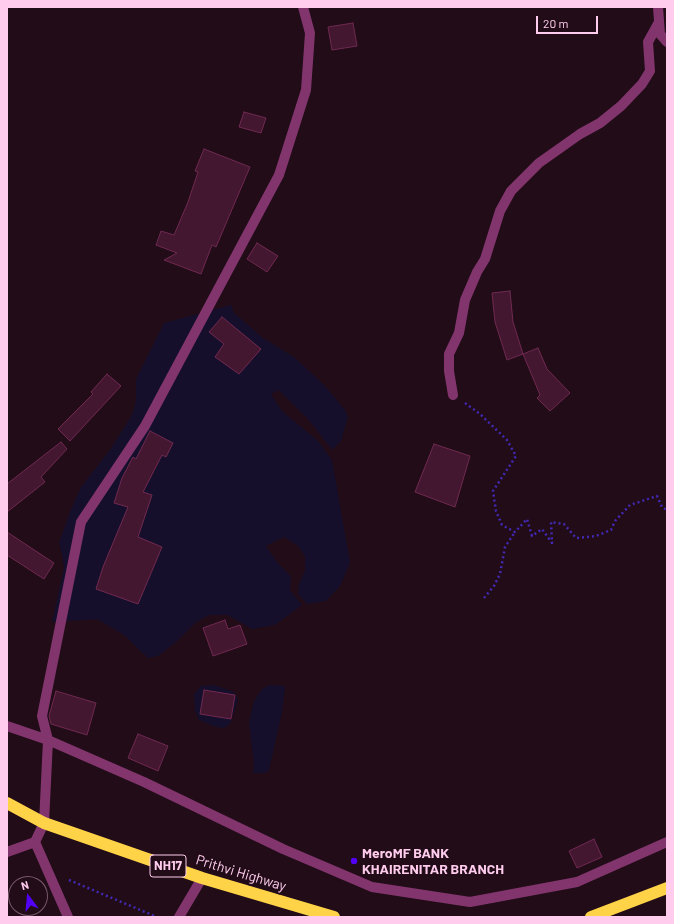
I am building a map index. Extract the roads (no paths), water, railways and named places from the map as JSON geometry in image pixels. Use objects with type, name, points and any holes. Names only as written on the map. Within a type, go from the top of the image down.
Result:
[{"type":"highway","name":"Prithvi Highway","points":[[7,803],[44,823],[202,878],[334,917]]},
{"type":"highway","points":[[591,917],[667,888]]},
{"type":"street","points":[[7,852],[35,842],[44,823],[48,740],[42,716],[81,522],[145,426],[279,175],[306,90],[310,33],[303,7]]},
{"type":"street","points":[[658,7],[660,34],[667,42]]},
{"type":"street","points":[[453,395],[449,371],[449,354],[459,333],[465,300],[477,272],[485,259],[500,210],[511,191],[539,163],[580,134],[600,123],[621,106],[642,84],[650,71],[648,42],[659,22]]},
{"type":"street","points":[[7,726],[48,740],[144,782],[283,849],[372,887],[470,902],[577,882],[667,842]]},
{"type":"street","points":[[35,842],[68,917]]},
{"type":"street","points":[[179,917],[202,878]]},
{"type":"place","name":"MeroMF BANK KHAIRENITAR BRANCH","points":[[354,861]]}]
